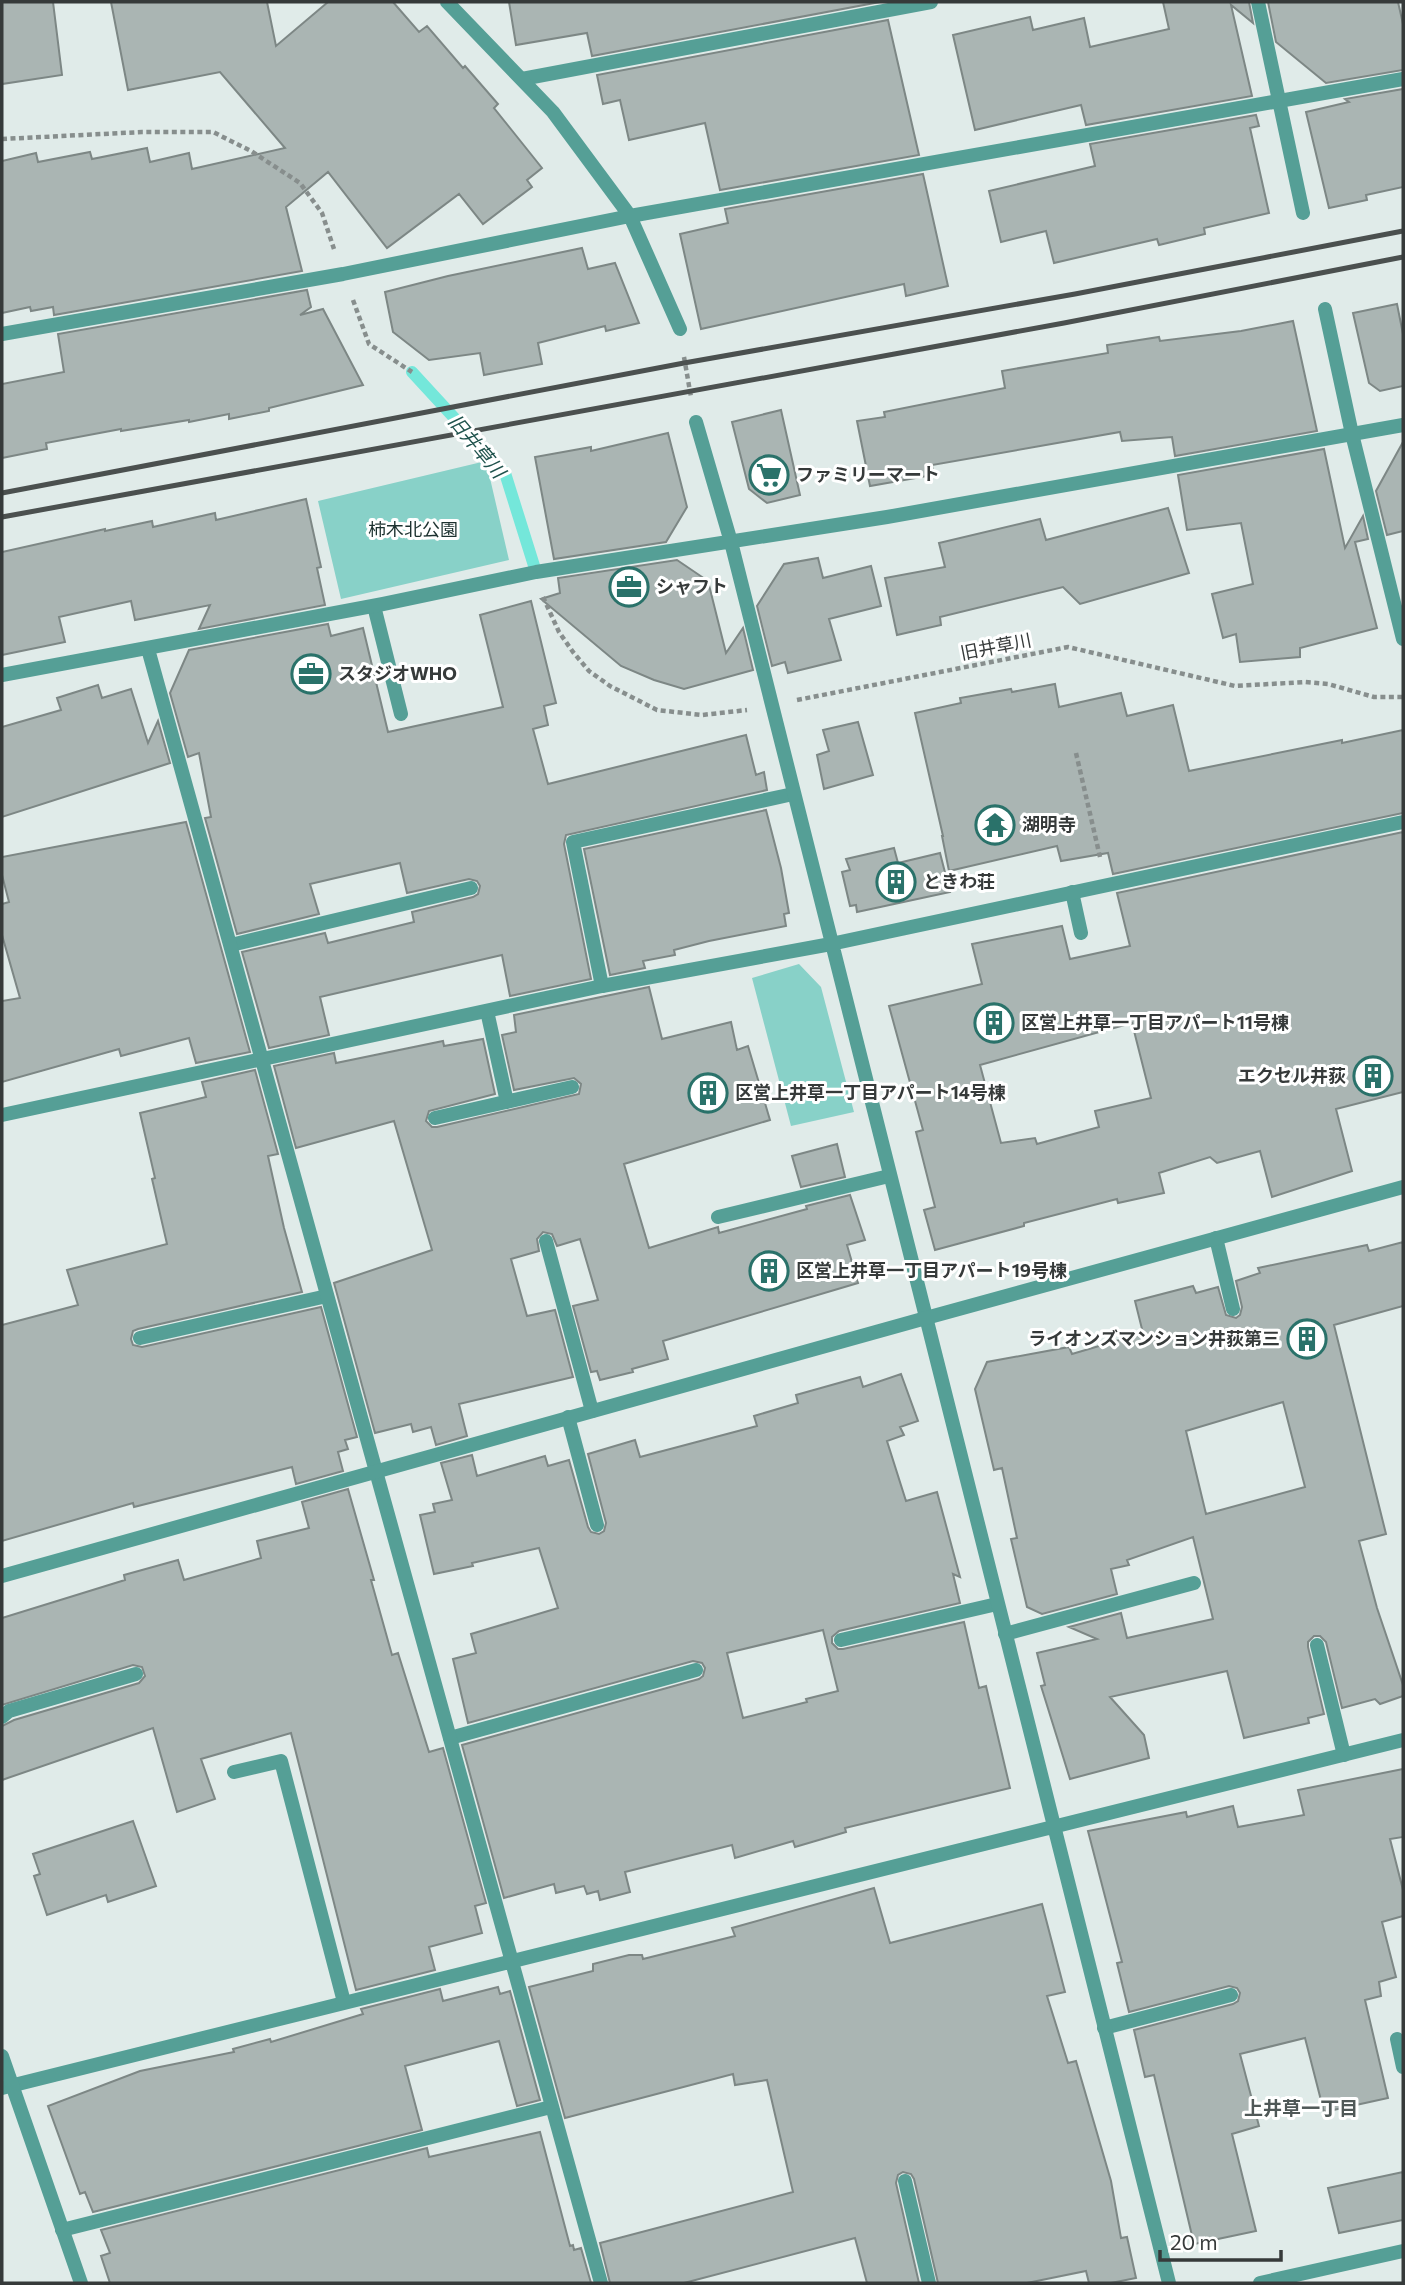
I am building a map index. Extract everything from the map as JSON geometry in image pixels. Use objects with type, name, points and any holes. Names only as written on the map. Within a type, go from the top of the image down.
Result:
[{"type":"street","points":[[447,2],[553,112],[630,216],[680,329]]},
{"type":"street","points":[[522,79],[931,2]]},
{"type":"street","points":[[1258,2],[1303,213]]},
{"type":"street","points":[[2,334],[343,274],[630,216],[1403,79]]},
{"type":"street","points":[[1325,309],[1352,434],[1403,639]]},
{"type":"street","points":[[696,422],[731,542],[1169,2283]]},
{"type":"street","points":[[2,675],[374,606],[536,572],[887,517],[1403,425]]},
{"type":"street","points":[[374,606],[401,714]]},
{"type":"street","points":[[148,649],[601,2283]]},
{"type":"street","points":[[602,986],[573,842],[793,794]]},
{"type":"street","points":[[2,1115],[602,986],[831,944],[1403,822]]},
{"type":"street","points":[[231,944],[471,888]]},
{"type":"street","points":[[1072,892],[1082,933]]},
{"type":"street","points":[[487,1011],[507,1102]]},
{"type":"street","points":[[435,1118],[572,1087]]},
{"type":"street","points":[[718,1217],[889,1176]]},
{"type":"street","points":[[2,1576],[1403,1187]]},
{"type":"street","points":[[1216,1238],[1233,1309]]},
{"type":"street","points":[[546,1241],[592,1411]]},
{"type":"street","points":[[140,1338],[327,1296]]},
{"type":"street","points":[[568,1417],[597,1525]]},
{"type":"street","points":[[1004,1634],[1194,1583]]},
{"type":"street","points":[[841,1640],[997,1604]]},
{"type":"street","points":[[1317,1645],[1343,1755]]},
{"type":"street","points":[[450,1738],[696,1670]]},
{"type":"street","points":[[2,1717],[9,1711],[136,1674]]},
{"type":"street","points":[[7,2086],[1403,1740]]},
{"type":"street","points":[[234,1772],[281,1761],[344,2001]]},
{"type":"street","points":[[1104,2028],[1231,1995]]},
{"type":"street","points":[[1397,2039],[1403,2067]]},
{"type":"street","points":[[2,2056],[7,2086],[81,2283]]},
{"type":"street","points":[[62,2230],[551,2107]]},
{"type":"street","points":[[905,2181],[929,2283]]},
{"type":"street","points":[[1260,2283],[1403,2250]]},
{"type":"path","points":[[2,139],[142,132],[213,132],[251,151],[300,183],[322,213],[369,344],[412,372]]},
{"type":"path","points":[[680,329],[696,422]]},
{"type":"path","name":"旧井草川","points":[[536,572],[559,632],[589,671],[610,686],[657,710],[715,714],[1068,647],[1235,686],[1305,682],[1328,684],[1374,697],[1403,697]]},
{"type":"path","points":[[1076,753],[1107,885]]},
{"type":"green space","name":"柿木北公園","points":[[486,461],[509,560],[341,599],[318,501]]},
{"type":"green space","points":[[799,964],[821,987],[854,1112],[791,1126],[752,978]]},
{"type":"building","points":[[2,2],[53,2],[62,75],[2,84]]},
{"type":"building","points":[[111,2],[267,2],[276,46],[328,2],[393,2],[419,32],[427,26],[463,68],[465,66],[498,104],[494,108],[542,168],[527,180],[532,187],[483,224],[459,194],[387,248],[328,172],[286,207],[302,271],[54,315],[53,307],[31,311],[30,307],[2,313],[2,161],[36,153],[38,162],[90,152],[92,159],[147,148],[150,162],[189,153],[192,169],[285,148],[220,72],[128,90]]},
{"type":"building","points":[[509,2],[880,2],[592,56],[587,33],[516,45]]},
{"type":"building","points":[[1163,2],[1249,2],[1253,23],[1231,5],[1252,96],[1086,125],[1081,105],[975,130],[953,35],[1030,17],[1033,30],[1084,18],[1090,47],[1169,29]]},
{"type":"building","points":[[1268,2],[1398,2],[1403,24],[1403,70],[1326,83],[1276,42]]},
{"type":"building","points":[[888,20],[919,155],[720,190],[705,123],[629,140],[620,100],[603,104],[597,75]]},
{"type":"building","points":[[1403,89],[1403,187],[1366,195],[1367,200],[1329,208],[1306,112],[1349,102],[1345,99]]},
{"type":"building","points":[[1256,115],[1259,126],[1250,128],[1269,213],[1204,228],[1205,234],[1159,245],[1157,239],[1054,263],[1046,231],[1001,242],[989,191],[1095,166],[1090,144]]},
{"type":"building","points":[[923,174],[948,286],[906,296],[904,284],[701,329],[680,234],[728,223],[725,209]]},
{"type":"building","points":[[582,248],[588,269],[615,263],[639,323],[606,331],[605,326],[538,343],[542,364],[484,375],[480,353],[429,360],[393,332],[385,292]]},
{"type":"building","points":[[307,290],[311,307],[300,315],[323,309],[363,385],[269,408],[269,411],[229,419],[229,414],[189,422],[121,429],[46,443],[47,449],[2,458],[2,384],[64,372],[58,334]]},
{"type":"building","points":[[1397,304],[1403,334],[1403,386],[1380,391],[1369,383],[1353,313]]},
{"type":"building","points":[[1293,321],[1317,431],[1175,456],[1172,437],[1122,441],[1120,432],[932,465],[933,475],[870,486],[857,421],[885,417],[884,412],[1005,388],[1002,371],[1108,353],[1107,345],[1159,337],[1160,341],[1241,331]]},
{"type":"building","points":[[781,410],[800,495],[767,503],[749,489],[732,422]]},
{"type":"building","points":[[668,433],[687,507],[666,542],[554,559],[535,457],[591,447],[591,451]]},
{"type":"building","points":[[1403,442],[1403,531],[1387,535],[1376,491]]},
{"type":"building","points":[[1324,449],[1345,548],[1363,516],[1368,539],[1355,542],[1377,628],[1300,648],[1300,657],[1240,662],[1236,634],[1223,638],[1212,594],[1253,584],[1241,523],[1187,530],[1178,475]]},
{"type":"building","points":[[306,499],[321,567],[317,568],[325,605],[199,629],[210,605],[135,620],[131,601],[59,617],[65,642],[2,655],[2,552],[152,521],[153,527],[215,513],[216,520]]},
{"type":"building","points":[[1168,508],[1189,573],[1080,604],[1063,587],[940,617],[941,625],[897,635],[885,578],[945,567],[939,543],[1040,519],[1046,540]]},
{"type":"building","points":[[818,558],[823,578],[871,566],[881,606],[829,619],[841,660],[788,673],[785,662],[772,666],[757,606],[784,564]]},
{"type":"building","points":[[677,560],[708,581],[726,653],[743,628],[753,670],[684,689],[654,680],[621,666],[541,599],[560,593],[558,578]]},
{"type":"building","points":[[531,601],[556,703],[544,706],[548,725],[533,729],[548,784],[746,735],[756,775],[764,772],[767,790],[566,835],[564,844],[591,979],[510,996],[502,955],[320,997],[329,1035],[269,1048],[242,952],[325,933],[328,943],[414,922],[412,912],[473,897],[478,894],[480,886],[477,881],[469,879],[407,893],[400,863],[310,884],[319,914],[237,934],[205,818],[211,817],[199,753],[188,757],[170,693],[189,650],[328,624],[331,636],[363,628],[388,732],[503,707],[480,615]]},
{"type":"building","points":[[1055,684],[1059,707],[1121,693],[1127,716],[1173,705],[1189,771],[1403,730],[1403,813],[1113,874],[1108,853],[1061,861],[1057,846],[949,871],[915,713],[961,703],[960,698]]},
{"type":"building","points":[[98,685],[102,698],[131,689],[148,743],[158,721],[170,763],[2,817],[2,727],[61,710],[57,698]]},
{"type":"building","points":[[858,722],[873,775],[824,789],[817,755],[829,751],[823,730]]},
{"type":"building","points":[[766,810],[789,913],[784,914],[786,926],[674,950],[675,955],[643,961],[645,968],[610,975],[584,849]]},
{"type":"building","points":[[186,822],[250,1052],[196,1063],[189,1038],[121,1056],[119,1049],[2,1082],[2,1001],[20,998],[2,935],[2,904],[9,902],[2,875],[2,857]]},
{"type":"building","points":[[1403,832],[1403,1092],[1336,1109],[1352,1171],[1272,1197],[1260,1151],[1217,1163],[1210,1157],[1159,1173],[1164,1193],[1118,1203],[1117,1199],[935,1250],[924,1210],[935,1207],[916,1132],[923,1130],[889,1006],[982,984],[972,944],[1062,926],[1070,959],[1130,946],[1117,893]],"holes":[[[1132,1023],[1151,1098],[1095,1111],[1099,1127],[1037,1144],[1035,1138],[1001,1143],[980,1065]]]},
{"type":"building","name":"ときわ荘","points":[[894,848],[898,863],[940,853],[950,892],[857,912],[856,905],[850,906],[842,872],[850,870],[846,859]]},
{"type":"building","points":[[649,987],[662,1039],[731,1022],[737,1050],[748,1046],[770,1120],[624,1164],[649,1248],[718,1227],[719,1233],[850,1195],[865,1240],[847,1245],[858,1283],[663,1341],[668,1359],[600,1380],[597,1371],[591,1372],[573,1306],[598,1300],[580,1239],[557,1246],[552,1234],[543,1232],[537,1239],[539,1251],[511,1259],[527,1316],[555,1310],[573,1377],[459,1404],[467,1436],[436,1445],[431,1427],[413,1432],[411,1424],[375,1433],[334,1283],[432,1250],[394,1121],[296,1148],[274,1066],[334,1053],[336,1063],[443,1041],[444,1046],[483,1039],[495,1094],[429,1111],[426,1121],[432,1127],[437,1127],[579,1094],[581,1084],[574,1078],[514,1090],[502,1035],[516,1032],[514,1015]]},
{"type":"building","points":[[255,1070],[278,1154],[268,1156],[302,1292],[138,1329],[133,1331],[131,1339],[133,1345],[142,1347],[321,1307],[357,1437],[345,1440],[348,1449],[338,1452],[343,1471],[296,1484],[292,1467],[134,1507],[133,1503],[2,1541],[2,1325],[78,1305],[67,1270],[167,1244],[140,1113],[206,1097],[202,1082]]},
{"type":"building","points":[[837,1144],[845,1177],[801,1187],[792,1156]]},
{"type":"building","points":[[1403,1242],[1403,1306],[1334,1325],[1386,1534],[1359,1541],[1377,1608],[1403,1685],[1403,1696],[1380,1704],[1375,1699],[1342,1708],[1326,1642],[1320,1636],[1314,1636],[1308,1642],[1308,1647],[1324,1714],[1308,1718],[1309,1723],[1244,1738],[1227,1671],[1110,1697],[1144,1735],[1149,1758],[1070,1779],[1041,1686],[1045,1685],[1037,1653],[1097,1639],[1069,1627],[1121,1613],[1127,1638],[1213,1619],[1193,1537],[1127,1560],[1129,1565],[1111,1569],[1117,1594],[1042,1614],[1027,1607],[1011,1539],[1017,1538],[1002,1468],[994,1470],[975,1389],[987,1362],[1069,1347],[1072,1354],[1143,1333],[1135,1301],[1193,1286],[1196,1293],[1218,1287],[1226,1315],[1236,1318],[1242,1307],[1236,1281],[1260,1273],[1258,1268],[1367,1245],[1369,1251]],"holes":[[[1283,1402],[1305,1487],[1206,1514],[1186,1431]]]},
{"type":"building","points":[[901,1374],[918,1421],[900,1427],[904,1435],[887,1441],[906,1501],[937,1492],[960,1577],[953,1574],[960,1603],[839,1631],[832,1637],[832,1643],[838,1649],[843,1649],[964,1622],[979,1688],[986,1686],[1010,1788],[845,1828],[846,1832],[795,1847],[793,1841],[735,1858],[732,1845],[625,1872],[630,1892],[600,1900],[598,1891],[587,1894],[584,1886],[556,1893],[554,1884],[504,1898],[462,1745],[699,1679],[705,1668],[702,1663],[693,1661],[468,1723],[453,1659],[476,1653],[471,1634],[558,1608],[539,1548],[434,1574],[420,1515],[435,1512],[433,1504],[452,1500],[441,1463],[472,1455],[477,1476],[545,1456],[548,1466],[569,1460],[588,1527],[591,1532],[599,1534],[604,1531],[606,1523],[588,1454],[635,1440],[640,1457],[757,1426],[754,1416],[798,1403],[796,1395],[860,1377],[863,1387]],"holes":[[[823,1630],[838,1691],[806,1699],[807,1702],[743,1718],[727,1653]]]},
{"type":"building","points":[[348,1489],[392,1655],[398,1653],[429,1752],[443,1748],[486,1903],[475,1906],[482,1933],[429,1947],[435,1970],[356,1990],[291,1733],[201,1759],[215,1799],[177,1812],[153,1728],[2,1780],[2,1726],[14,1720],[139,1683],[145,1676],[142,1667],[133,1665],[2,1705],[2,1618],[125,1580],[124,1575],[178,1560],[184,1580],[261,1558],[257,1541],[309,1528],[302,1502]]},
{"type":"building","points":[[1403,1769],[1403,1837],[1390,1839],[1403,1890],[1403,1916],[1382,1922],[1396,1977],[1379,1982],[1381,1996],[1365,2000],[1388,2098],[1324,2112],[1305,2038],[1240,2054],[1259,2126],[1232,2134],[1256,2231],[1194,2244],[1154,2075],[1145,2077],[1134,2030],[1233,2004],[1238,2001],[1240,1993],[1237,1988],[1229,1986],[1129,2012],[1117,1963],[1122,1962],[1088,1831],[1186,1812],[1187,1817],[1233,1806],[1238,1827],[1304,1815],[1298,1790]]},
{"type":"building","points":[[133,1821],[156,1886],[108,1902],[106,1895],[47,1915],[34,1876],[40,1874],[33,1854]]},
{"type":"building","points":[[874,1888],[890,1943],[1042,1904],[1065,1992],[1047,1996],[1068,2063],[1076,2061],[1111,2181],[1121,2238],[1127,2237],[1136,2278],[1111,2283],[1089,2283],[1086,2271],[1027,2283],[938,2283],[914,2179],[911,2174],[903,2172],[898,2175],[896,2183],[919,2283],[867,2283],[855,2238],[684,2283],[610,2283],[600,2243],[793,2192],[767,2080],[735,2085],[733,2074],[565,2118],[529,1987],[593,1971],[593,1964],[629,1955],[642,1955],[643,1959],[735,1936],[732,1928]]},
{"type":"building","points":[[498,1987],[500,1994],[510,1991],[540,2100],[517,2106],[499,2041],[405,2066],[422,2130],[93,2212],[85,2192],[80,2194],[48,2106],[140,2071],[234,2052],[233,2049],[270,2039],[271,2042],[363,2014],[361,2009],[440,1989],[443,2001]]},
{"type":"building","points":[[540,2132],[570,2246],[573,2245],[574,2250],[581,2248],[591,2283],[110,2283],[101,2256],[110,2253],[101,2230],[427,2148],[429,2157]]},
{"type":"building","points":[[1403,2172],[1403,2220],[1339,2233],[1328,2188]]},
{"type":"waterway","name":"旧井草川","points":[[412,372],[505,473],[536,572]]},
{"type":"railway","points":[[2,493],[684,363],[1075,294],[1403,231]]},
{"type":"railway","points":[[2,517],[1064,323],[1403,257]]},
{"type":"place","name":"ファミリーマート","points":[[769,475]]},
{"type":"place","name":"シャフト","points":[[629,587]]},
{"type":"place","name":"スタジオWHO","points":[[311,674]]},
{"type":"place","name":"湖明寺","points":[[995,825]]},
{"type":"place","name":"ときわ荘","points":[[896,882]]},
{"type":"place","name":"区営上井草一丁目アパート11号棟","points":[[994,1023]]},
{"type":"place","name":"エクセル井荻","points":[[1373,1076]]},
{"type":"place","name":"区営上井草一丁目アパート14号棟","points":[[708,1093]]},
{"type":"place","name":"区営上井草一丁目アパート19号棟","points":[[769,1271]]},
{"type":"place","name":"ライオンズマンション井荻第三","points":[[1307,1339]]},
{"type":"district","name":"上井草一丁目","points":[[1301,2108]]}]
